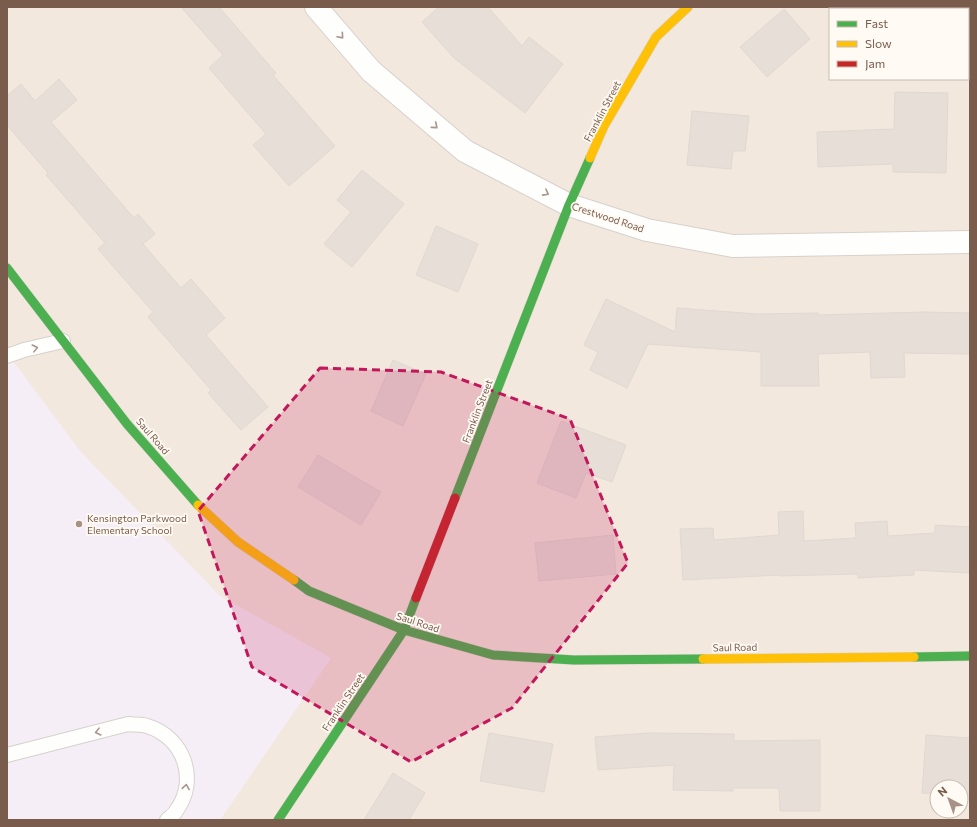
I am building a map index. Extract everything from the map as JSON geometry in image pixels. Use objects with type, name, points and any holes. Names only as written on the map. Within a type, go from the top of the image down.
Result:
[{"type":"street","name":"Crestwood Road","points":[[316,7],[371,71],[465,151],[569,205],[647,230],[733,246],[970,242]]},
{"type":"street","name":"Franklin Street","points":[[278,820],[404,630],[569,205],[604,126],[656,37],[688,7]]},
{"type":"street","name":"Saul Road","points":[[7,268],[128,424],[195,502],[238,542],[309,591],[404,630],[493,655],[574,660],[970,656]]},
{"type":"lane","points":[[7,356],[24,350],[63,341]]},
{"type":"lane","points":[[7,755],[128,724],[146,726],[162,733],[176,745],[184,761],[187,778],[184,796],[176,812],[167,820]]},
{"type":"highlighted area","points":[[320,368],[441,372],[570,419],[628,563],[512,708],[411,762],[252,667],[198,511]]},
{"type":"shaded area","points":[[7,7],[970,7],[970,820],[7,820]]},
{"type":"shaded area","name":"Kensington Parkwood Elementary School","points":[[7,353],[80,451],[220,596],[331,658],[220,820],[7,820]]},
{"type":"building","points":[[181,7],[219,7],[276,73],[273,75],[335,146],[289,186],[253,145],[266,134],[209,68],[223,55]]},
{"type":"building","points":[[439,7],[488,7],[522,46],[529,37],[563,64],[525,113],[454,58],[422,22]]},
{"type":"building","points":[[784,9],[810,39],[767,77],[740,47]]},
{"type":"building","points":[[59,79],[77,100],[51,122],[134,218],[138,214],[155,234],[143,244],[181,288],[191,279],[225,318],[206,335],[268,407],[241,430],[208,393],[211,390],[148,317],[153,312],[98,249],[105,243],[46,175],[48,173],[7,125],[7,96],[21,84],[35,101]]},
{"type":"building","points":[[895,92],[948,93],[946,173],[893,172],[893,164],[818,167],[817,132],[894,129]]},
{"type":"building","points":[[692,111],[749,116],[745,151],[733,151],[731,169],[687,165]]},
{"type":"building","points":[[362,170],[404,204],[352,267],[324,244],[351,212],[337,200]]},
{"type":"building","points":[[436,226],[478,244],[458,292],[416,275]]},
{"type":"building","points":[[606,299],[675,332],[677,308],[757,314],[818,313],[818,315],[923,312],[970,313],[970,354],[904,353],[905,377],[871,378],[870,352],[818,354],[819,386],[761,386],[761,352],[648,344],[627,388],[590,370],[598,352],[584,345]]},
{"type":"building","points":[[393,360],[426,374],[403,426],[371,411]]},
{"type":"building","points":[[561,421],[626,445],[612,482],[586,473],[576,498],[537,483]]},
{"type":"building","points":[[318,455],[381,492],[361,525],[298,487]]},
{"type":"building","points":[[803,511],[804,541],[856,538],[855,523],[887,521],[888,536],[935,533],[935,525],[970,527],[970,573],[914,570],[914,575],[858,578],[858,574],[780,575],[683,580],[680,529],[713,528],[714,540],[779,535],[778,512]]},
{"type":"building","points":[[613,535],[616,574],[539,581],[535,543]]},
{"type":"building","points":[[489,733],[553,744],[544,792],[480,781]]},
{"type":"building","points":[[649,733],[734,734],[734,741],[820,740],[820,811],[780,811],[779,788],[733,788],[733,791],[673,790],[674,765],[598,770],[595,737]]},
{"type":"building","points":[[926,735],[970,738],[970,796],[969,779],[929,779],[929,793],[922,793]]},
{"type":"building","points":[[393,773],[425,793],[409,820],[364,820]]},
{"type":"traffic: fast","points":[[455,498],[569,205],[590,158]]},
{"type":"traffic: fast","points":[[7,268],[127,424],[198,505]]},
{"type":"traffic: fast","points":[[294,580],[309,591],[404,630],[493,655],[574,660],[703,659]]},
{"type":"traffic: fast","points":[[278,820],[404,630],[416,598]]},
{"type":"traffic: fast","points":[[914,657],[970,656]]},
{"type":"traffic: slow","points":[[590,158],[604,126],[656,37],[688,7]]},
{"type":"traffic: slow","points":[[198,505],[238,542],[294,580]]},
{"type":"traffic: slow","points":[[703,659],[914,657]]},
{"type":"traffic: jam","points":[[416,598],[455,498]]},
{"type":"place","name":"Kensington Parkwood Elementary School","points":[[79,524]]}]
